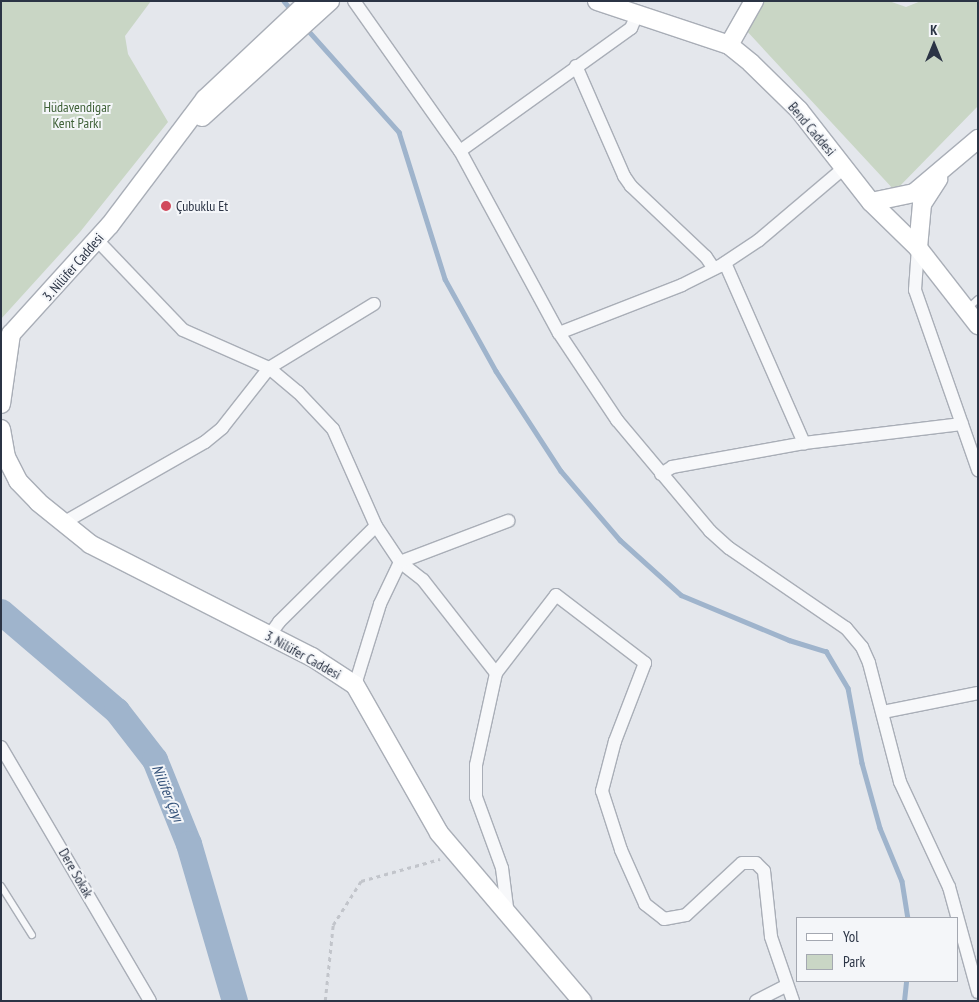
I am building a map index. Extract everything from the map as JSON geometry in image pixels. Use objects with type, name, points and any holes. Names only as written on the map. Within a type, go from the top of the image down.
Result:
[{"type":"main road","name":"Bend Caddesi","points":[[597,1],[729,45],[799,110],[871,202],[972,304],[978,325]]},
{"type":"main road","points":[[729,45],[754,1]]},
{"type":"main road","name":"3. Nilüfer Caddesi","points":[[1,404],[6,337],[97,240],[175,140],[258,59],[321,3]]},
{"type":"main road","points":[[871,202],[914,193],[978,140]]},
{"type":"main road","points":[[918,248],[922,204],[944,170]]},
{"type":"main road","name":"3. Nilüfer Caddesi","points":[[1,429],[6,457],[18,480],[63,523],[90,544],[312,657],[355,685],[439,833],[508,918],[582,1001]]},
{"type":"street","points":[[354,1],[460,151],[559,333],[617,420],[693,513],[729,548],[836,620],[854,637],[869,663],[900,782],[949,887],[957,917]]},
{"type":"street","points":[[460,151],[631,28],[637,15]]},
{"type":"street","points":[[576,66],[627,181],[706,257],[719,266],[804,443]]},
{"type":"street","points":[[559,333],[719,266],[759,240],[844,168]]},
{"type":"street","points":[[97,240],[183,330],[269,368],[298,392],[333,429],[376,526],[400,562],[423,580],[496,673]]},
{"type":"street","points":[[918,248],[915,290],[978,470]]},
{"type":"street","points":[[63,523],[205,442],[222,428],[269,368],[374,304]]},
{"type":"street","points":[[661,474],[672,467],[804,443],[962,424]]},
{"type":"street","points":[[355,685],[380,604],[400,562],[508,521]]},
{"type":"street","points":[[269,636],[279,622],[376,526]]},
{"type":"street","points":[[508,918],[502,868],[476,797],[476,765],[496,673],[556,595],[645,663],[615,741],[602,791],[621,850],[645,904],[664,919],[686,916],[742,864],[756,862],[764,871],[771,937],[786,986],[793,1001]]},
{"type":"street","points":[[883,712],[978,693]]},
{"type":"street","name":"Dere Sokak","points":[[1,746],[7,765],[150,1001]]},
{"type":"street","points":[[959,923],[978,992]]},
{"type":"street","points":[[756,1001],[786,986]]},
{"type":"lane","points":[[1,886],[32,934]]},
{"type":"path","points":[[325,1001],[333,925],[361,881],[456,854]]},
{"type":"green space","name":"Hüdavendigar Kent Parkı","points":[[1,1],[151,1],[125,36],[128,54],[168,122],[80,232],[1,319]]},
{"type":"green space","points":[[761,1],[889,1],[906,7],[921,1],[978,1],[978,106],[895,191],[744,28]]},
{"type":"waterway","points":[[284,1],[293,12]]},
{"type":"waterway","points":[[306,28],[399,132],[445,279],[496,371],[561,471],[620,540],[681,595],[789,640],[826,651],[848,688],[862,763],[880,828],[902,881],[908,917]]},
{"type":"waterway","name":"Nilüfer Çayı","points":[[1,612],[117,711],[155,760],[189,844],[235,1001]]},
{"type":"waterway","points":[[904,1001],[906,982]]},
{"type":"place","name":"Çubuklu Et","points":[[166,206]]}]
